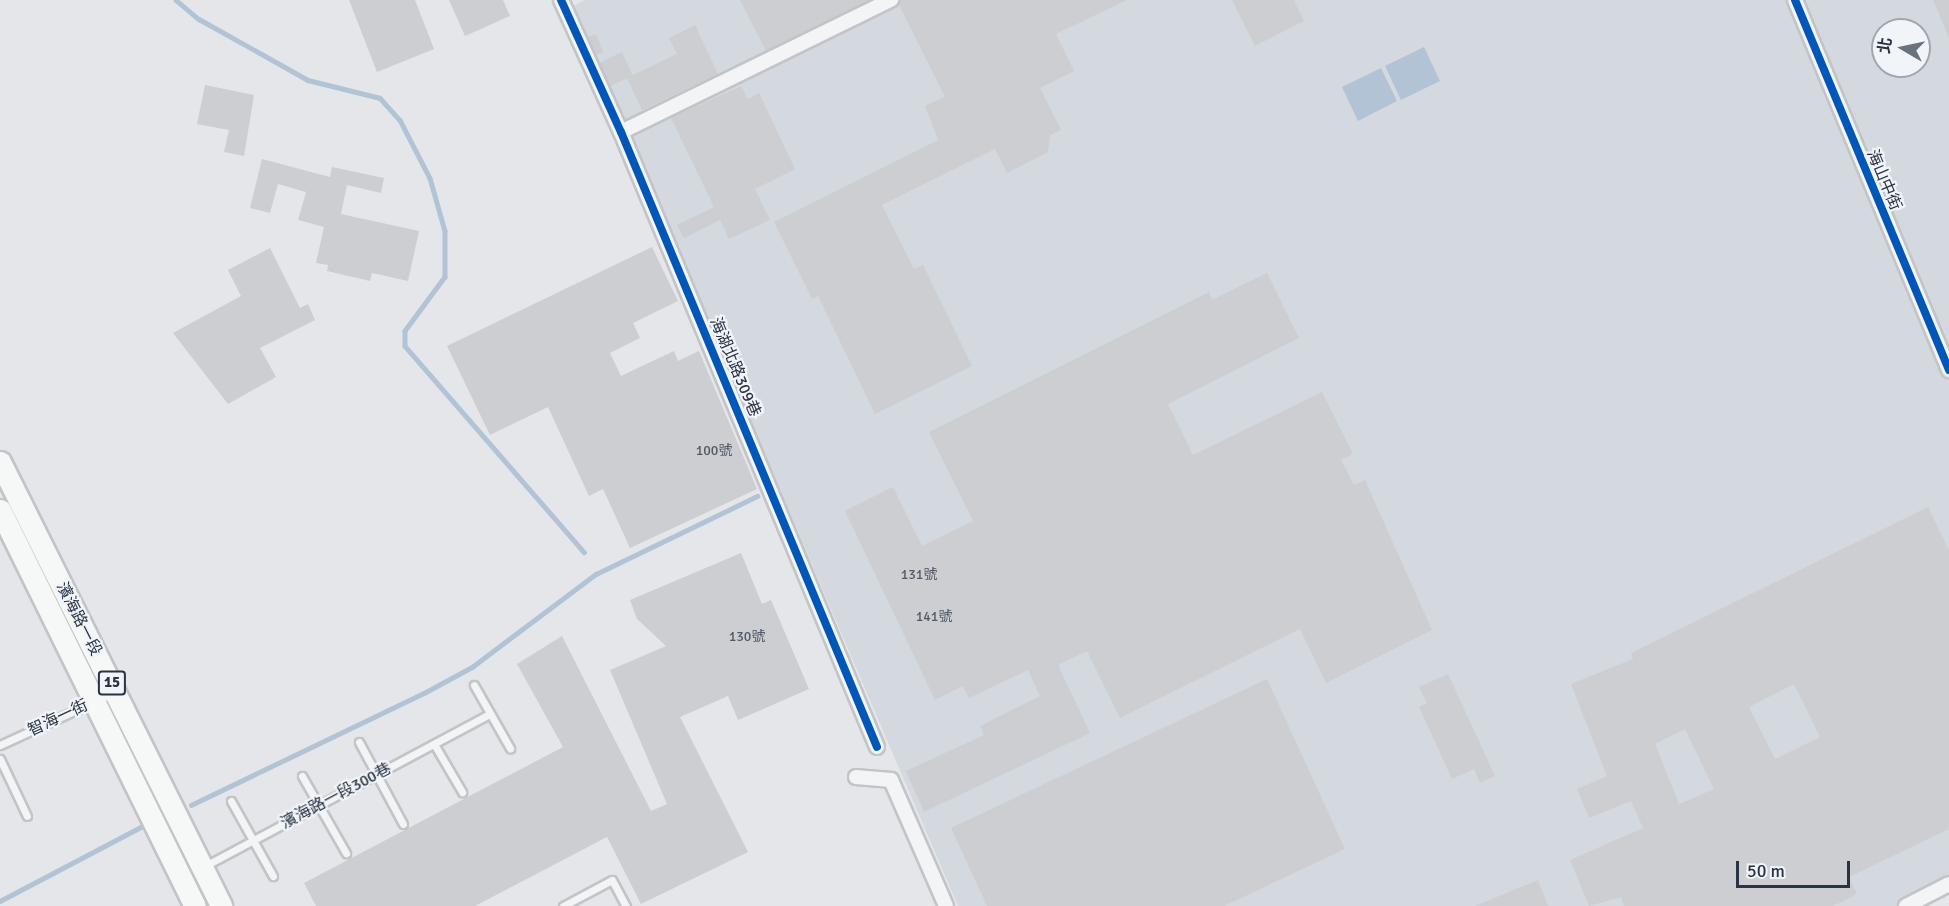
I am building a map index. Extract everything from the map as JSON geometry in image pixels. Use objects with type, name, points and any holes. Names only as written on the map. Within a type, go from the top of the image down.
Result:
[{"type":"main road","name":"濱海路一段","points":[[2,471],[116,692],[221,906]]},
{"type":"main road","name":"濱海路一段","points":[[0,510],[97,700],[195,906]]},
{"type":"street","name":"海湖北路309巷","points":[[561,0],[621,132],[877,747]]},
{"type":"street","points":[[621,132],[891,0]]},
{"type":"street","name":"海山中街","points":[[1795,0],[1949,370]]},
{"type":"street","points":[[856,777],[891,780],[946,906]]},
{"type":"street","points":[[1906,906],[1949,884]]},
{"type":"lane","points":[[474,685],[510,748]]},
{"type":"lane","name":"智海一街","points":[[0,746],[116,692]]},
{"type":"lane","name":"濱海路一段300巷","points":[[182,877],[490,714]]},
{"type":"lane","points":[[359,742],[403,824]]},
{"type":"lane","points":[[434,744],[462,792]]},
{"type":"lane","points":[[0,759],[27,816]]},
{"type":"lane","points":[[303,776],[346,853]]},
{"type":"lane","points":[[231,801],[273,876]]},
{"type":"lane","points":[[563,906],[612,880],[626,906]]},
{"type":"shaded area","points":[[585,0],[1949,0],[1949,893],[1923,906],[958,906],[573,6]]},
{"type":"water","points":[[1424,47],[1440,81],[1401,100],[1385,66]]},
{"type":"water","points":[[1381,68],[1397,101],[1358,121],[1342,87]]},
{"type":"building","points":[[349,0],[415,0],[434,49],[377,72]]},
{"type":"building","points":[[449,0],[503,0],[510,16],[465,36]]},
{"type":"building","points":[[740,0],[871,0],[766,51]]},
{"type":"building","points":[[900,0],[1127,0],[1056,34],[1074,71],[1040,88],[1061,130],[1050,135],[1048,152],[1007,173],[995,149],[882,205],[914,269],[923,265],[972,366],[875,414],[818,296],[812,299],[774,222],[938,140],[925,106],[945,97],[899,5]]},
{"type":"building","points":[[1232,0],[1294,0],[1304,21],[1255,46]]},
{"type":"building","points":[[1933,0],[1949,0],[1949,38]]},
{"type":"building","points":[[695,25],[718,74],[642,110],[627,78],[677,54],[669,38]]},
{"type":"building","points":[[596,34],[603,52],[596,55],[588,37]]},
{"type":"building","points":[[622,52],[633,76],[610,86],[599,63]]},
{"type":"building","points":[[205,85],[254,95],[244,156],[224,152],[229,130],[197,124]]},
{"type":"building","points":[[741,86],[748,99],[759,93],[795,169],[755,189],[770,220],[729,239],[720,220],[684,238],[677,225],[714,207],[671,118]]},
{"type":"building","points":[[262,159],[330,177],[332,167],[384,178],[381,193],[347,185],[341,214],[419,231],[408,281],[372,273],[370,281],[327,271],[328,265],[316,263],[324,227],[298,220],[306,192],[278,184],[270,213],[250,208]]},
{"type":"building","points":[[652,247],[678,301],[633,323],[640,338],[610,353],[621,376],[674,351],[678,361],[699,351],[757,489],[630,548],[603,489],[589,496],[548,407],[490,435],[447,346]]},
{"type":"building","points":[[270,248],[300,308],[308,304],[315,320],[260,348],[276,377],[228,404],[173,333],[241,296],[228,270]]},
{"type":"building","points":[[1267,273],[1299,338],[1168,404],[1193,455],[1322,392],[1353,454],[1341,460],[1354,485],[1365,480],[1432,630],[1326,683],[1300,629],[1120,718],[1087,651],[1058,665],[1090,733],[924,812],[906,771],[984,735],[980,726],[1040,696],[1028,670],[969,698],[963,686],[935,700],[845,511],[893,487],[922,546],[973,521],[929,432],[1209,292],[1212,300]]},
{"type":"building","points":[[1928,507],[1949,550],[1949,829],[1849,877],[1857,894],[1833,906],[1624,906],[1621,897],[1589,906],[1570,860],[1643,828],[1631,801],[1589,818],[1577,789],[1607,776],[1571,684],[1633,659],[1631,653]],"holes":[[[1794,684],[1820,737],[1775,759],[1749,707]],[[1685,729],[1714,789],[1679,804],[1655,744]]]},
{"type":"building","points":[[741,553],[762,604],[771,600],[809,689],[738,720],[728,696],[680,717],[748,852],[641,904],[607,837],[475,906],[316,906],[304,883],[563,747],[517,664],[562,636],[651,811],[667,804],[610,670],[666,646],[637,619],[630,600]]},
{"type":"building","points":[[1448,674],[1495,776],[1480,783],[1474,769],[1452,779],[1419,707],[1427,703],[1419,687]]},
{"type":"building","points":[[1267,679],[1345,849],[1224,906],[987,906],[951,828]]},
{"type":"building","points":[[1538,880],[1548,906],[1475,906]]},
{"type":"waterway","points":[[176,0],[199,19],[308,80],[380,98],[400,120],[430,178],[445,231],[445,277],[405,331],[405,346],[584,552]]},
{"type":"waterway","points":[[191,805],[424,693],[472,667],[596,574],[757,496]]},
{"type":"waterway","points":[[0,901],[141,827]]},
{"type":"cycle path","points":[[561,0],[621,132],[877,747]]},
{"type":"cycle path","points":[[1795,0],[1949,370]]}]
